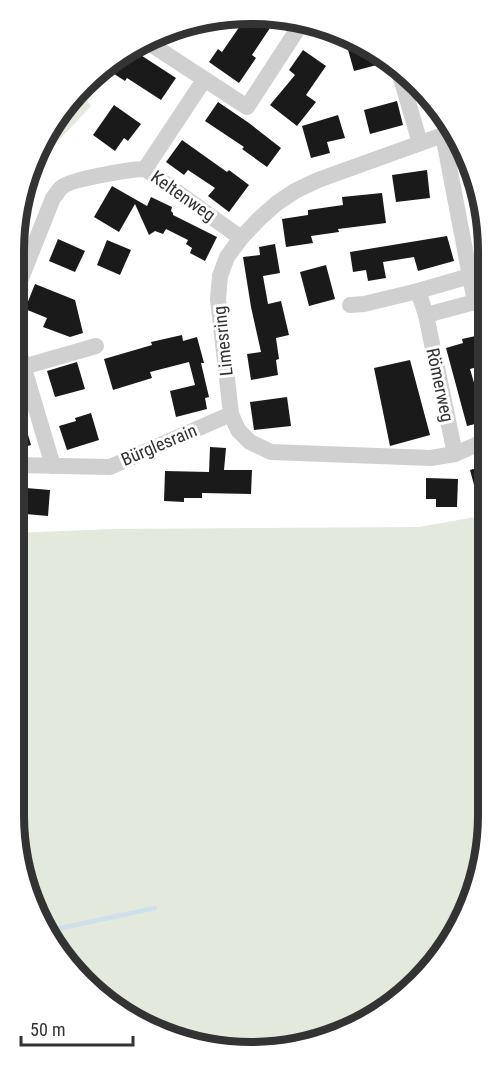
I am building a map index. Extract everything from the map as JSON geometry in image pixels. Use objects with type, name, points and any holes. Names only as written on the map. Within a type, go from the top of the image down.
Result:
[{"type":"street","points":[[153,46],[247,107],[298,29]]},
{"type":"street","points":[[145,169],[204,80]]},
{"type":"street","points":[[402,81],[420,143]]},
{"type":"street","name":"Limesring","points":[[445,134],[318,180],[296,191],[277,203],[241,238],[227,257],[220,276],[219,299],[231,414],[238,430],[250,442],[271,452],[430,459],[455,454],[478,444]]},
{"type":"street","points":[[426,315],[475,302],[449,140]]},
{"type":"street","name":"Keltenweg","points":[[24,271],[53,198],[62,186],[128,169],[145,169],[241,238]]},
{"type":"street","points":[[350,305],[364,304],[418,291],[470,276]]},
{"type":"street","name":"Römerweg","points":[[418,291],[426,315],[455,454]]},
{"type":"street","points":[[24,367],[96,346]]},
{"type":"street","points":[[24,370],[53,466]]},
{"type":"street","name":"Bürglesrain","points":[[24,465],[110,466],[231,414]]},
{"type":"shaded area","points":[[85,96],[91,106],[45,155],[62,125]]},
{"type":"shaded area","points":[[478,517],[478,830],[474,859],[466,888],[448,928],[422,965],[401,986],[377,1004],[351,1019],[310,1034],[266,1042],[236,1042],[207,1038],[178,1030],[137,1012],[90,976],[62,941],[41,902],[28,859],[24,830],[24,533],[113,529],[419,527]]},
{"type":"building","points":[[237,24],[272,25],[252,55],[256,58],[239,83],[209,62],[218,49],[222,52],[240,26]]},
{"type":"building","points":[[347,45],[380,64],[354,71]]},
{"type":"building","points":[[303,50],[326,66],[306,95],[316,102],[297,126],[270,105],[295,75],[289,70]]},
{"type":"building","points":[[139,54],[176,78],[161,100],[127,78],[125,81],[111,72]]},
{"type":"building","points":[[397,101],[403,125],[370,134],[364,110]]},
{"type":"building","points":[[218,102],[281,148],[267,167],[242,149],[244,147],[205,121]]},
{"type":"building","points":[[114,105],[141,124],[128,141],[124,138],[115,151],[93,135]]},
{"type":"building","points":[[338,115],[345,138],[327,142],[330,153],[311,158],[302,126]]},
{"type":"building","points":[[182,140],[249,185],[229,212],[208,196],[215,188],[188,170],[184,175],[166,162]]},
{"type":"building","points":[[427,170],[430,198],[396,202],[392,175]]},
{"type":"building","points":[[112,186],[147,206],[151,197],[172,207],[173,215],[217,237],[205,261],[190,253],[192,248],[186,244],[188,240],[166,229],[163,234],[155,231],[149,235],[135,204],[119,232],[94,217]]},
{"type":"building","points":[[382,193],[386,223],[338,229],[339,232],[311,236],[313,243],[286,247],[282,219],[308,215],[308,210],[343,205],[342,197]]},
{"type":"building","points":[[447,236],[454,261],[418,271],[414,257],[383,262],[386,278],[368,281],[366,270],[353,272],[350,252]]},
{"type":"building","points":[[58,239],[85,251],[75,272],[49,261]]},
{"type":"building","points":[[107,240],[131,250],[120,275],[97,265]]},
{"type":"building","points":[[275,244],[280,273],[263,276],[268,304],[281,301],[289,335],[276,338],[279,359],[276,360],[278,375],[251,380],[247,354],[261,352],[243,257],[260,255],[259,247]]},
{"type":"building","points":[[326,265],[335,299],[309,306],[300,272]]},
{"type":"building","points":[[35,284],[75,300],[83,333],[70,337],[43,327],[47,318],[25,309]]},
{"type":"building","points":[[182,335],[183,341],[197,337],[209,397],[205,398],[207,409],[176,417],[170,391],[195,385],[189,362],[150,372],[152,378],[113,390],[104,359],[152,345],[151,342]]},
{"type":"building","points":[[478,335],[478,367],[470,369],[478,393],[478,423],[467,426],[446,348],[463,343],[462,339]]},
{"type":"building","points":[[410,360],[430,435],[390,446],[374,368]]},
{"type":"building","points":[[77,362],[85,389],[55,397],[47,371]]},
{"type":"building","points":[[287,397],[291,426],[254,430],[250,402]]},
{"type":"building","points":[[91,413],[99,440],[67,450],[59,426]]},
{"type":"building","points":[[24,421],[31,445],[24,447]]},
{"type":"building","points":[[210,447],[226,448],[224,470],[252,470],[251,494],[202,493],[202,498],[184,498],[184,502],[164,501],[165,471],[209,472]]},
{"type":"building","points":[[478,468],[477,496],[470,470]]},
{"type":"building","points":[[426,478],[458,479],[457,507],[436,507],[436,499],[426,499]]},
{"type":"building","points":[[24,488],[50,490],[48,516],[24,514]]},
{"type":"waterway","points":[[55,929],[155,908]]}]
